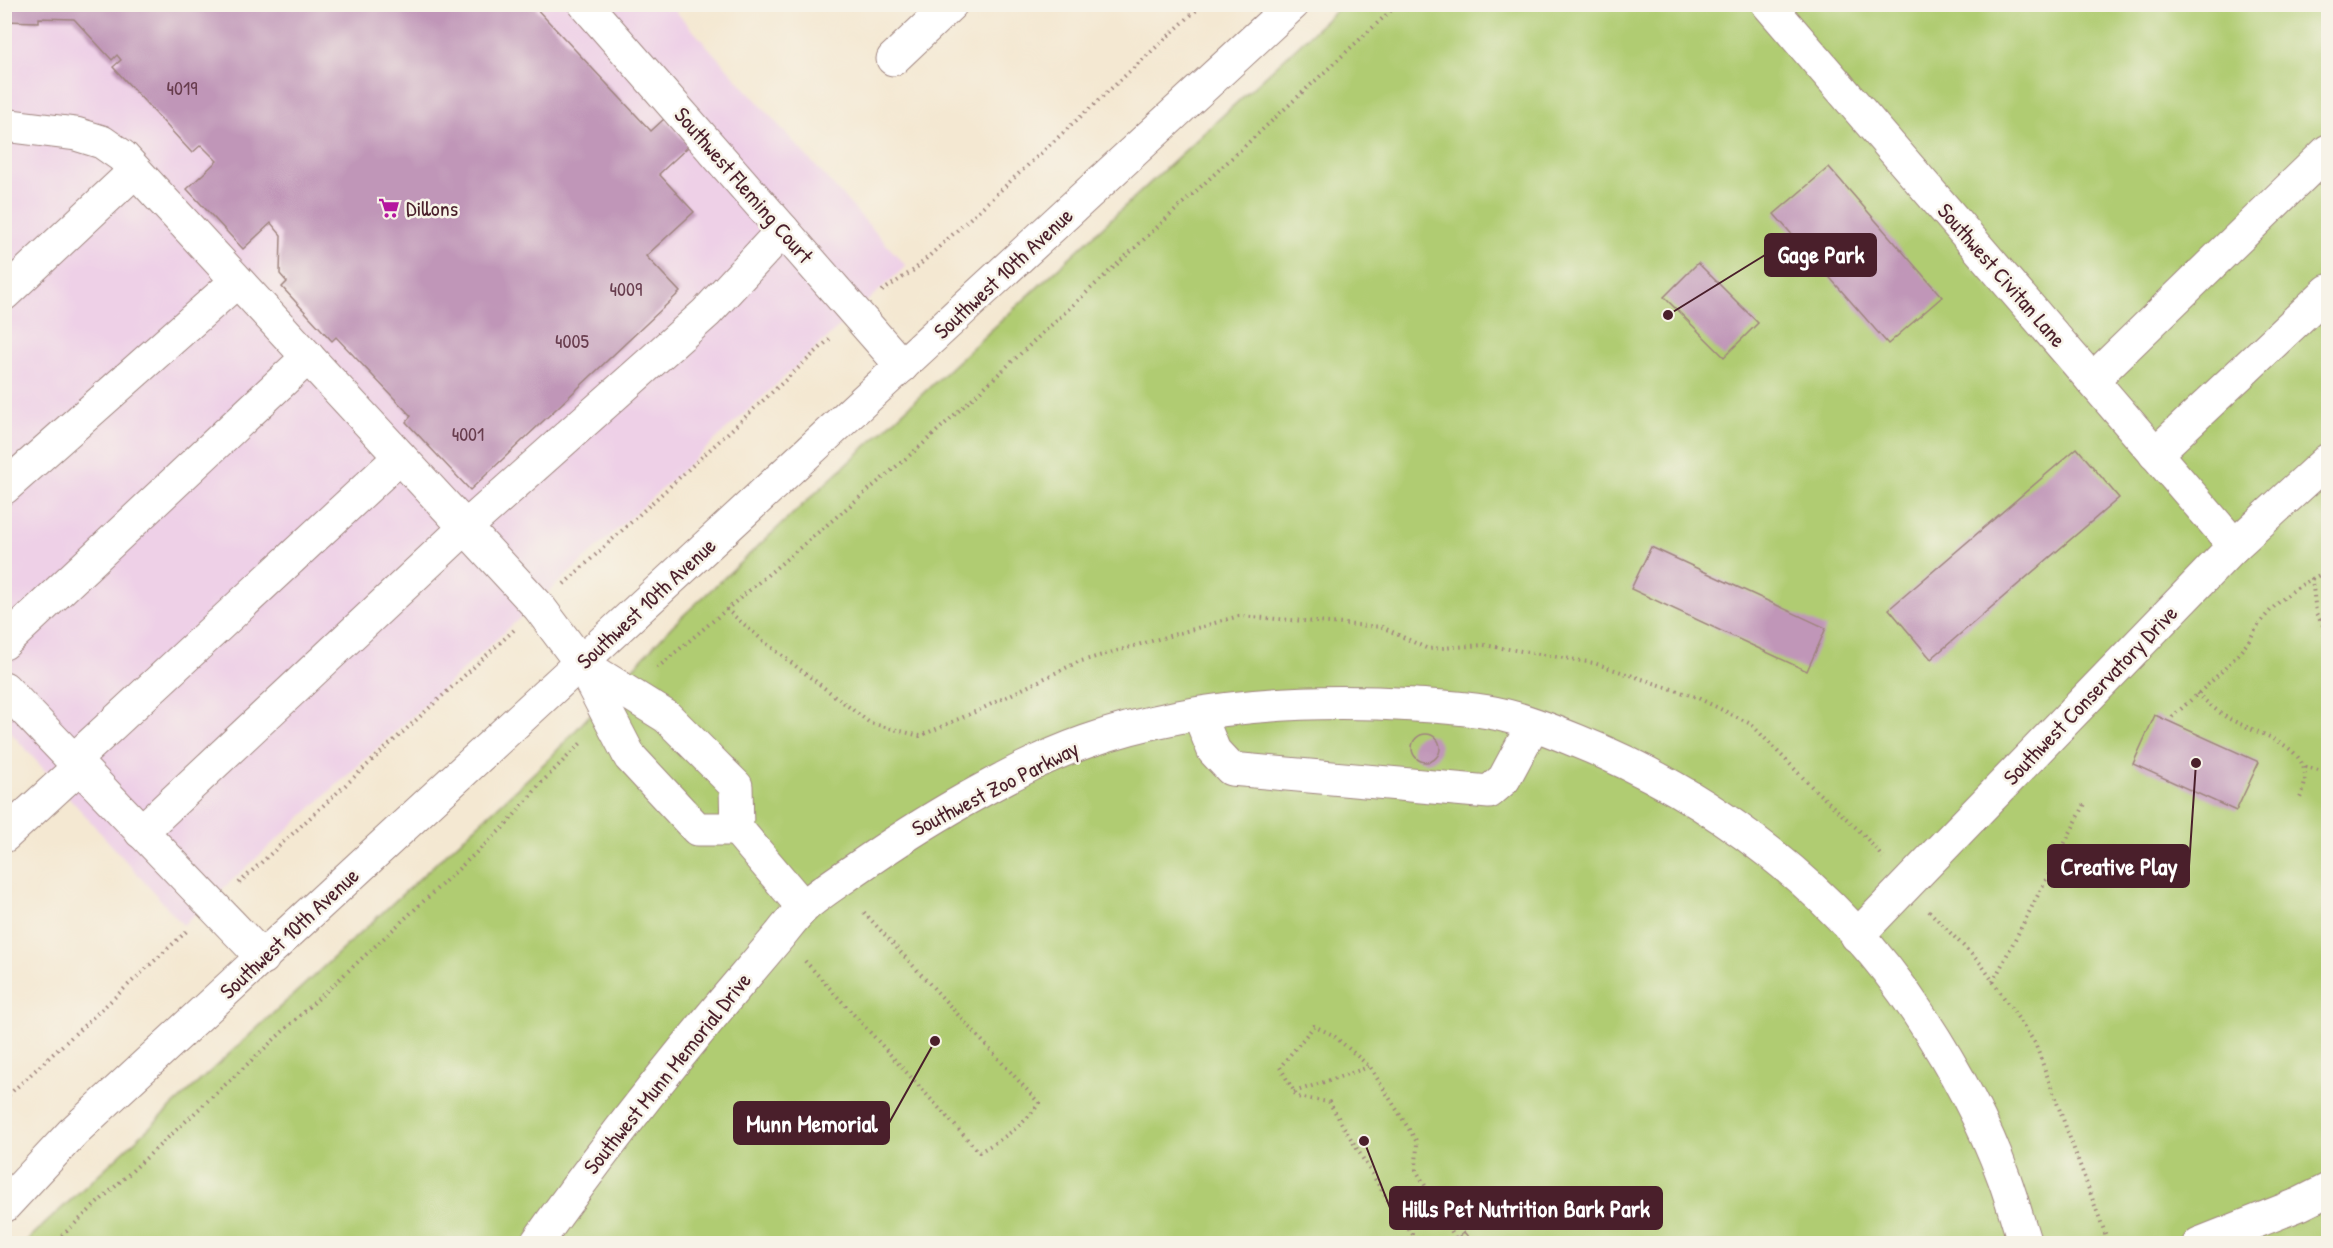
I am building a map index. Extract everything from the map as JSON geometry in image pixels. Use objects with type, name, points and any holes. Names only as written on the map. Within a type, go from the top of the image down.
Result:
[{"type":"main road","name":"Southwest Fleming Court","points":[[585,4],[902,366]]},
{"type":"main road","points":[[893,59],[951,4]]},
{"type":"main road","name":"Southwest 10th Avenue","points":[[4,1206],[74,1132],[1293,4]]},
{"type":"main road","name":"Southwest Civitan Lane","points":[[1768,4],[2228,538],[2232,548]]},
{"type":"main road","points":[[4,125],[76,134],[102,142],[122,156],[538,607],[581,663],[618,704],[630,757],[697,829],[737,830]]},
{"type":"main road","points":[[2092,380],[2328,151]]},
{"type":"main road","points":[[4,294],[135,171]]},
{"type":"main road","points":[[141,832],[465,528],[706,313],[783,230]]},
{"type":"main road","points":[[4,488],[237,281]]},
{"type":"main road","points":[[2155,454],[2328,291]]},
{"type":"main road","points":[[4,643],[308,357]]},
{"type":"main road","points":[[4,836],[76,764],[400,457]]},
{"type":"main road","name":"Southwest Conservatory Drive","points":[[1857,936],[2232,548],[2328,460]]},
{"type":"main road","points":[[4,688],[262,958]]},
{"type":"main road","name":"Southwest Zoo Parkway","points":[[803,907],[913,829],[996,783],[1081,743],[1127,729],[1199,714],[1314,701],[1361,701],[1456,708],[1502,715],[1602,751],[1650,774],[1741,831],[1820,898],[1857,936],[1917,1011],[1966,1093],[2003,1175],[2025,1244]]},
{"type":"main road","points":[[618,704],[668,717],[736,786],[737,830],[803,907]]},
{"type":"main road","points":[[1199,714],[1214,751],[1231,769],[1490,792],[1504,779],[1533,725]]},
{"type":"main road","name":"Southwest Munn Memorial Drive","points":[[536,1244],[596,1160],[663,1074],[803,907]]},
{"type":"main road","points":[[2199,1244],[2300,1204],[2328,1190]]},
{"type":"path","points":[[4,1099],[881,292],[914,270],[1203,4]]},
{"type":"path","points":[[55,1243],[506,825],[541,783],[618,704],[923,444],[1398,4]]},
{"type":"path","points":[[2172,717],[2246,645],[2258,624],[2273,606],[2291,591],[2328,571]]},
{"type":"path","points":[[2312,578],[2316,613],[2328,634]]},
{"type":"path","points":[[2197,693],[2226,717],[2279,741],[2305,768],[2328,772]]},
{"type":"path","points":[[2300,798],[2306,780],[2305,768]]},
{"type":"path","points":[[1992,982],[2085,804]]},
{"type":"path","points":[[798,954],[979,1152],[1005,1137],[1030,1117],[1039,1103],[855,902]]},
{"type":"path","points":[[1926,909],[1981,964],[2035,1043],[2109,1244]]},
{"type":"path","points":[[1420,1244],[1390,1204],[1329,1102],[1297,1097],[1280,1067],[1314,1026],[1333,1035],[1370,1067],[1417,1142],[1416,1170],[1456,1239]]},
{"type":"path","points":[[1294,1092],[1370,1067]]},
{"type":"shaded area","points":[[4,5],[670,5],[906,266],[183,925],[5,726]]},
{"type":"green space","points":[[1342,5],[2328,5],[2328,1243],[23,1244],[550,758],[673,625]]},
{"type":"building","points":[[4,4],[532,4],[651,131],[664,119],[689,146],[659,174],[694,212],[646,256],[680,292],[470,490],[406,422],[411,416],[336,337],[332,341],[282,287],[287,282],[280,274],[281,235],[271,223],[243,249],[187,189],[217,161],[201,145],[192,153],[113,67],[121,60],[117,55],[112,60],[74,19],[39,18],[39,22],[4,21]]},
{"type":"building","points":[[1829,167],[1942,297],[1888,344],[1774,214]]},
{"type":"building","points":[[1698,263],[1758,323],[1724,357],[1664,297]]},
{"type":"building","points":[[2077,448],[2119,498],[1931,659],[1889,609]]},
{"type":"building","points":[[1651,547],[1826,628],[1807,671],[1631,589]]},
{"type":"building","points":[[2155,715],[2259,762],[2236,811],[2133,764]]},
{"type":"building","points":[[1426,734],[1436,738],[1440,748],[1436,758],[1426,762],[1416,758],[1412,748],[1416,738]]},
{"type":"building","points":[[1464,1232],[1474,1244],[1450,1244],[1456,1239]]},
{"type":"place","name":"Dillons","points":[[389,208]]},
{"type":"place","name":"Gage Park","points":[[1668,315]]},
{"type":"place","name":"Creative Play","points":[[2196,763]]},
{"type":"place","name":"Munn Memorial","points":[[935,1041]]},
{"type":"place","name":"Hills Pet Nutrition Bark Park","points":[[1364,1141]]}]
